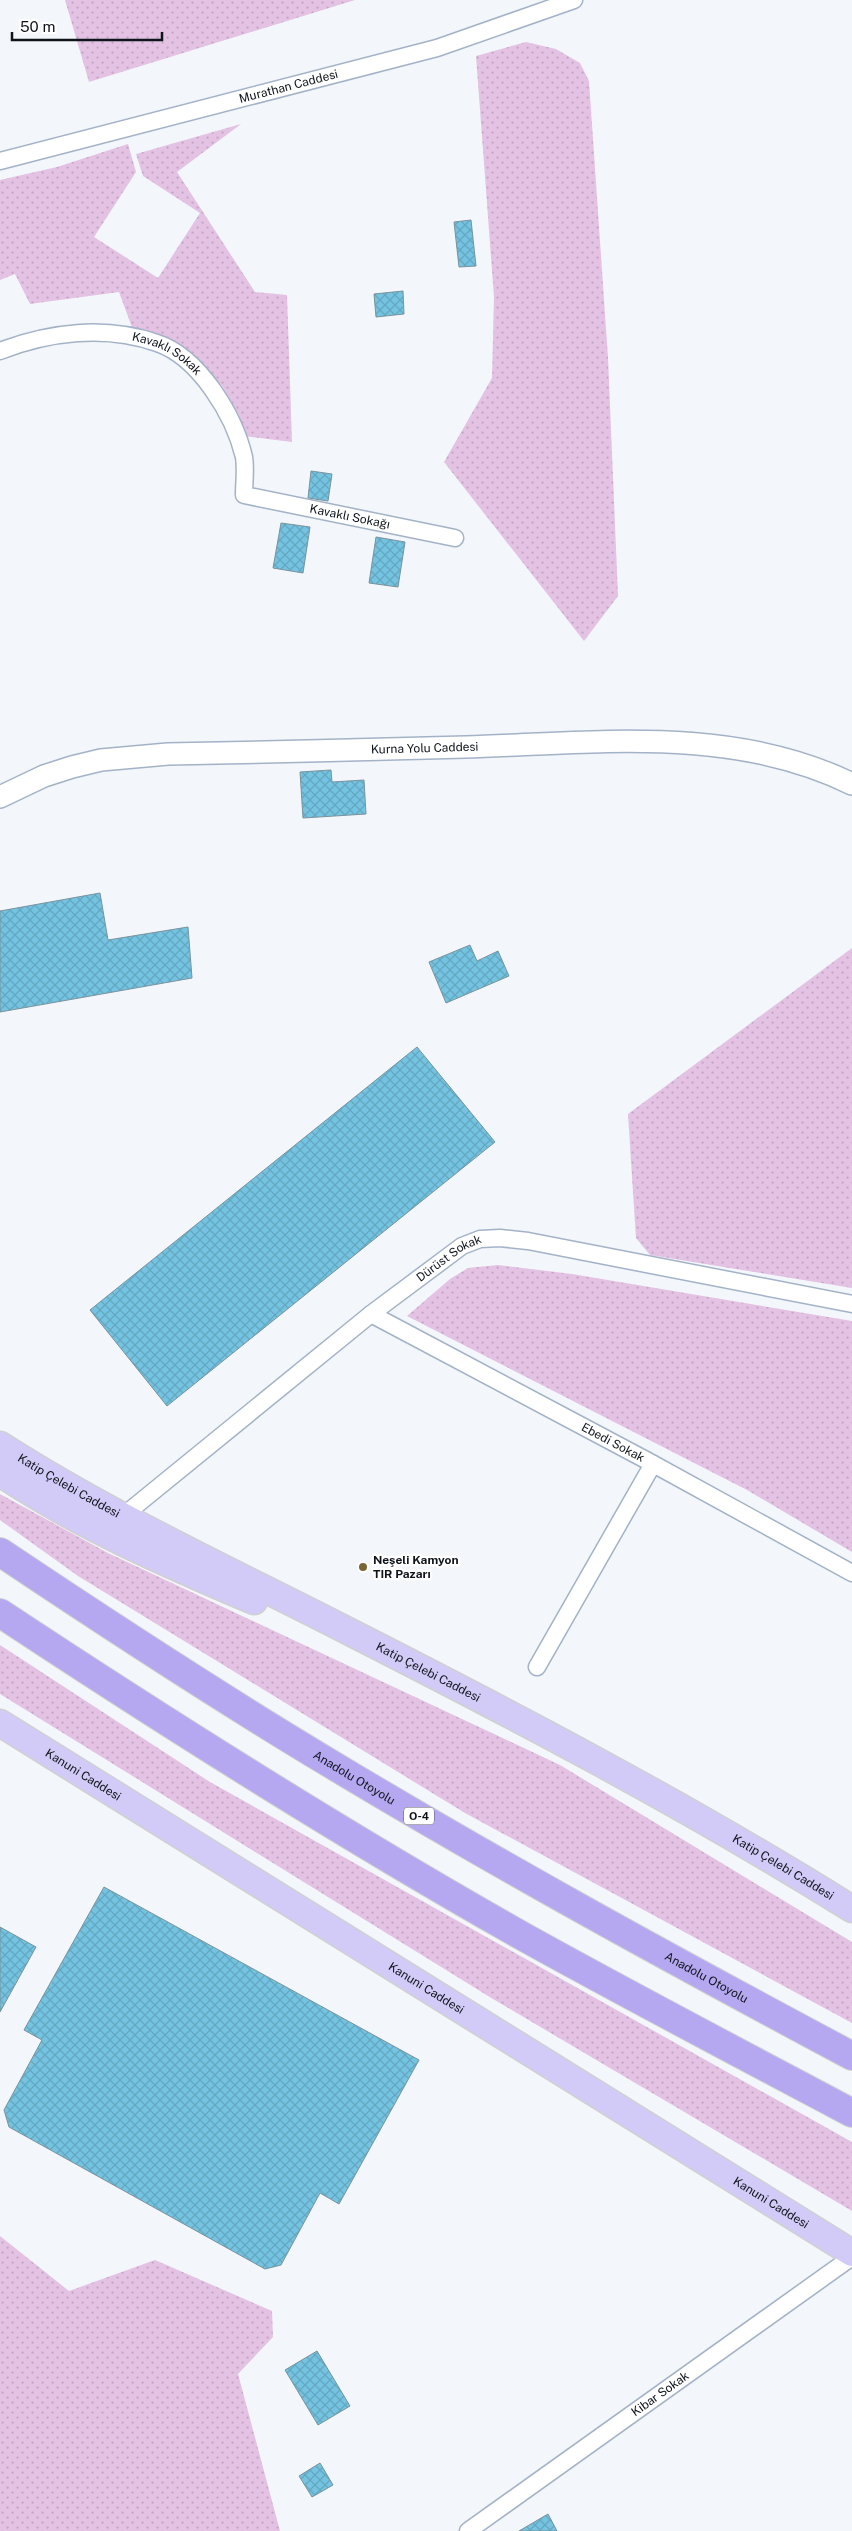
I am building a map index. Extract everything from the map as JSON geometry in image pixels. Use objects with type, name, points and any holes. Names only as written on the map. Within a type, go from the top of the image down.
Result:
[{"type":"highway","name":"Anadolu Otoyolu","points":[[0,1552],[134,1642],[331,1764],[567,1902],[852,2056]]},
{"type":"highway","points":[[0,1613],[118,1691],[289,1798],[482,1912],[852,2114]]},
{"type":"main road","name":"Katip Çelebi Caddesi","points":[[0,1445],[53,1479],[123,1516],[511,1713],[739,1841],[852,1909]]},
{"type":"main road","points":[[0,1473],[37,1498],[182,1570],[511,1713]]},
{"type":"main road","name":"Kanuni Caddesi","points":[[0,1723],[852,2253]]},
{"type":"street","name":"Murathan Caddesi","points":[[0,161],[437,48],[574,0]]},
{"type":"street","name":"Kavaklı Sokak","points":[[0,351],[24,342],[56,334],[92,332],[131,336],[158,343],[176,352],[215,392],[234,425],[244,459],[244,495]]},
{"type":"street","name":"Kavaklı Sokağı","points":[[244,495],[454,538]]},
{"type":"street","name":"Kurna Yolu Caddesi","points":[[0,797],[44,776],[102,760],[168,754],[626,742],[716,744],[748,750],[820,770],[852,784]]},
{"type":"street","name":"Dürüst Sokak","points":[[123,1516],[371,1314],[462,1246],[480,1239],[500,1238],[528,1241],[852,1304]]},
{"type":"street","name":"Ebedi Sokak","points":[[371,1314],[653,1464],[852,1573]]},
{"type":"street","points":[[537,1666],[653,1464]]},
{"type":"street","name":"Kibar Sokak","points":[[468,2531],[852,2258]]},
{"type":"shaded area","points":[[65,0],[355,0],[89,82]]},
{"type":"shaded area","points":[[526,42],[556,49],[580,63],[589,81],[608,358],[618,596],[584,641],[444,462],[492,378],[494,297],[476,56]]},
{"type":"shaded area","points":[[241,124],[177,172],[255,292],[287,295],[292,442],[243,436],[239,415],[222,386],[195,356],[164,336],[133,330],[119,292],[30,304],[15,274],[0,280],[0,180],[57,167],[128,144],[136,172],[94,237],[158,278],[200,213],[143,176],[136,154]]},
{"type":"shaded area","points":[[852,948],[852,1288],[650,1255],[636,1238],[628,1114]]},
{"type":"shaded area","points":[[498,1265],[572,1274],[852,1321],[852,1552],[747,1490],[407,1316],[450,1279],[468,1268]]},
{"type":"shaded area","points":[[0,1494],[108,1553],[560,1765],[852,1942],[852,2023],[465,1813],[78,1576],[0,1520]]},
{"type":"shaded area","points":[[0,1645],[210,1782],[852,2142],[852,2211],[493,1999],[0,1694]]},
{"type":"shaded area","points":[[0,2236],[69,2291],[155,2260],[272,2311],[273,2337],[238,2374],[280,2531],[0,2531]]},
{"type":"building","points":[[471,220],[476,266],[459,267],[454,222]]},
{"type":"building","points":[[403,291],[404,314],[376,317],[374,294]]},
{"type":"building","points":[[311,471],[332,474],[328,501],[308,498]]},
{"type":"building","points":[[281,523],[310,527],[303,573],[273,568]]},
{"type":"building","points":[[376,537],[405,542],[398,587],[369,583]]},
{"type":"building","points":[[331,770],[332,782],[364,780],[366,814],[303,818],[300,772]]},
{"type":"building","points":[[100,893],[108,940],[188,927],[192,978],[0,1012],[0,911]]},
{"type":"building","points":[[470,945],[477,961],[498,951],[509,976],[446,1003],[429,962]]},
{"type":"building","points":[[417,1047],[495,1142],[167,1406],[90,1310]]},
{"type":"building","points":[[104,1887],[419,2060],[339,2204],[320,2193],[281,2265],[265,2269],[9,2127],[4,2110],[42,2040],[24,2030]]},
{"type":"building","points":[[0,1927],[36,1947],[0,2012]]},
{"type":"building","points":[[317,2351],[350,2406],[318,2425],[285,2370]]},
{"type":"building","points":[[320,2463],[333,2485],[312,2497],[299,2476]]},
{"type":"building","points":[[548,2514],[557,2531],[519,2531]]},
{"type":"place","name":"Neşeli Kamyon TIR Pazarı","points":[[363,1567]]}]
